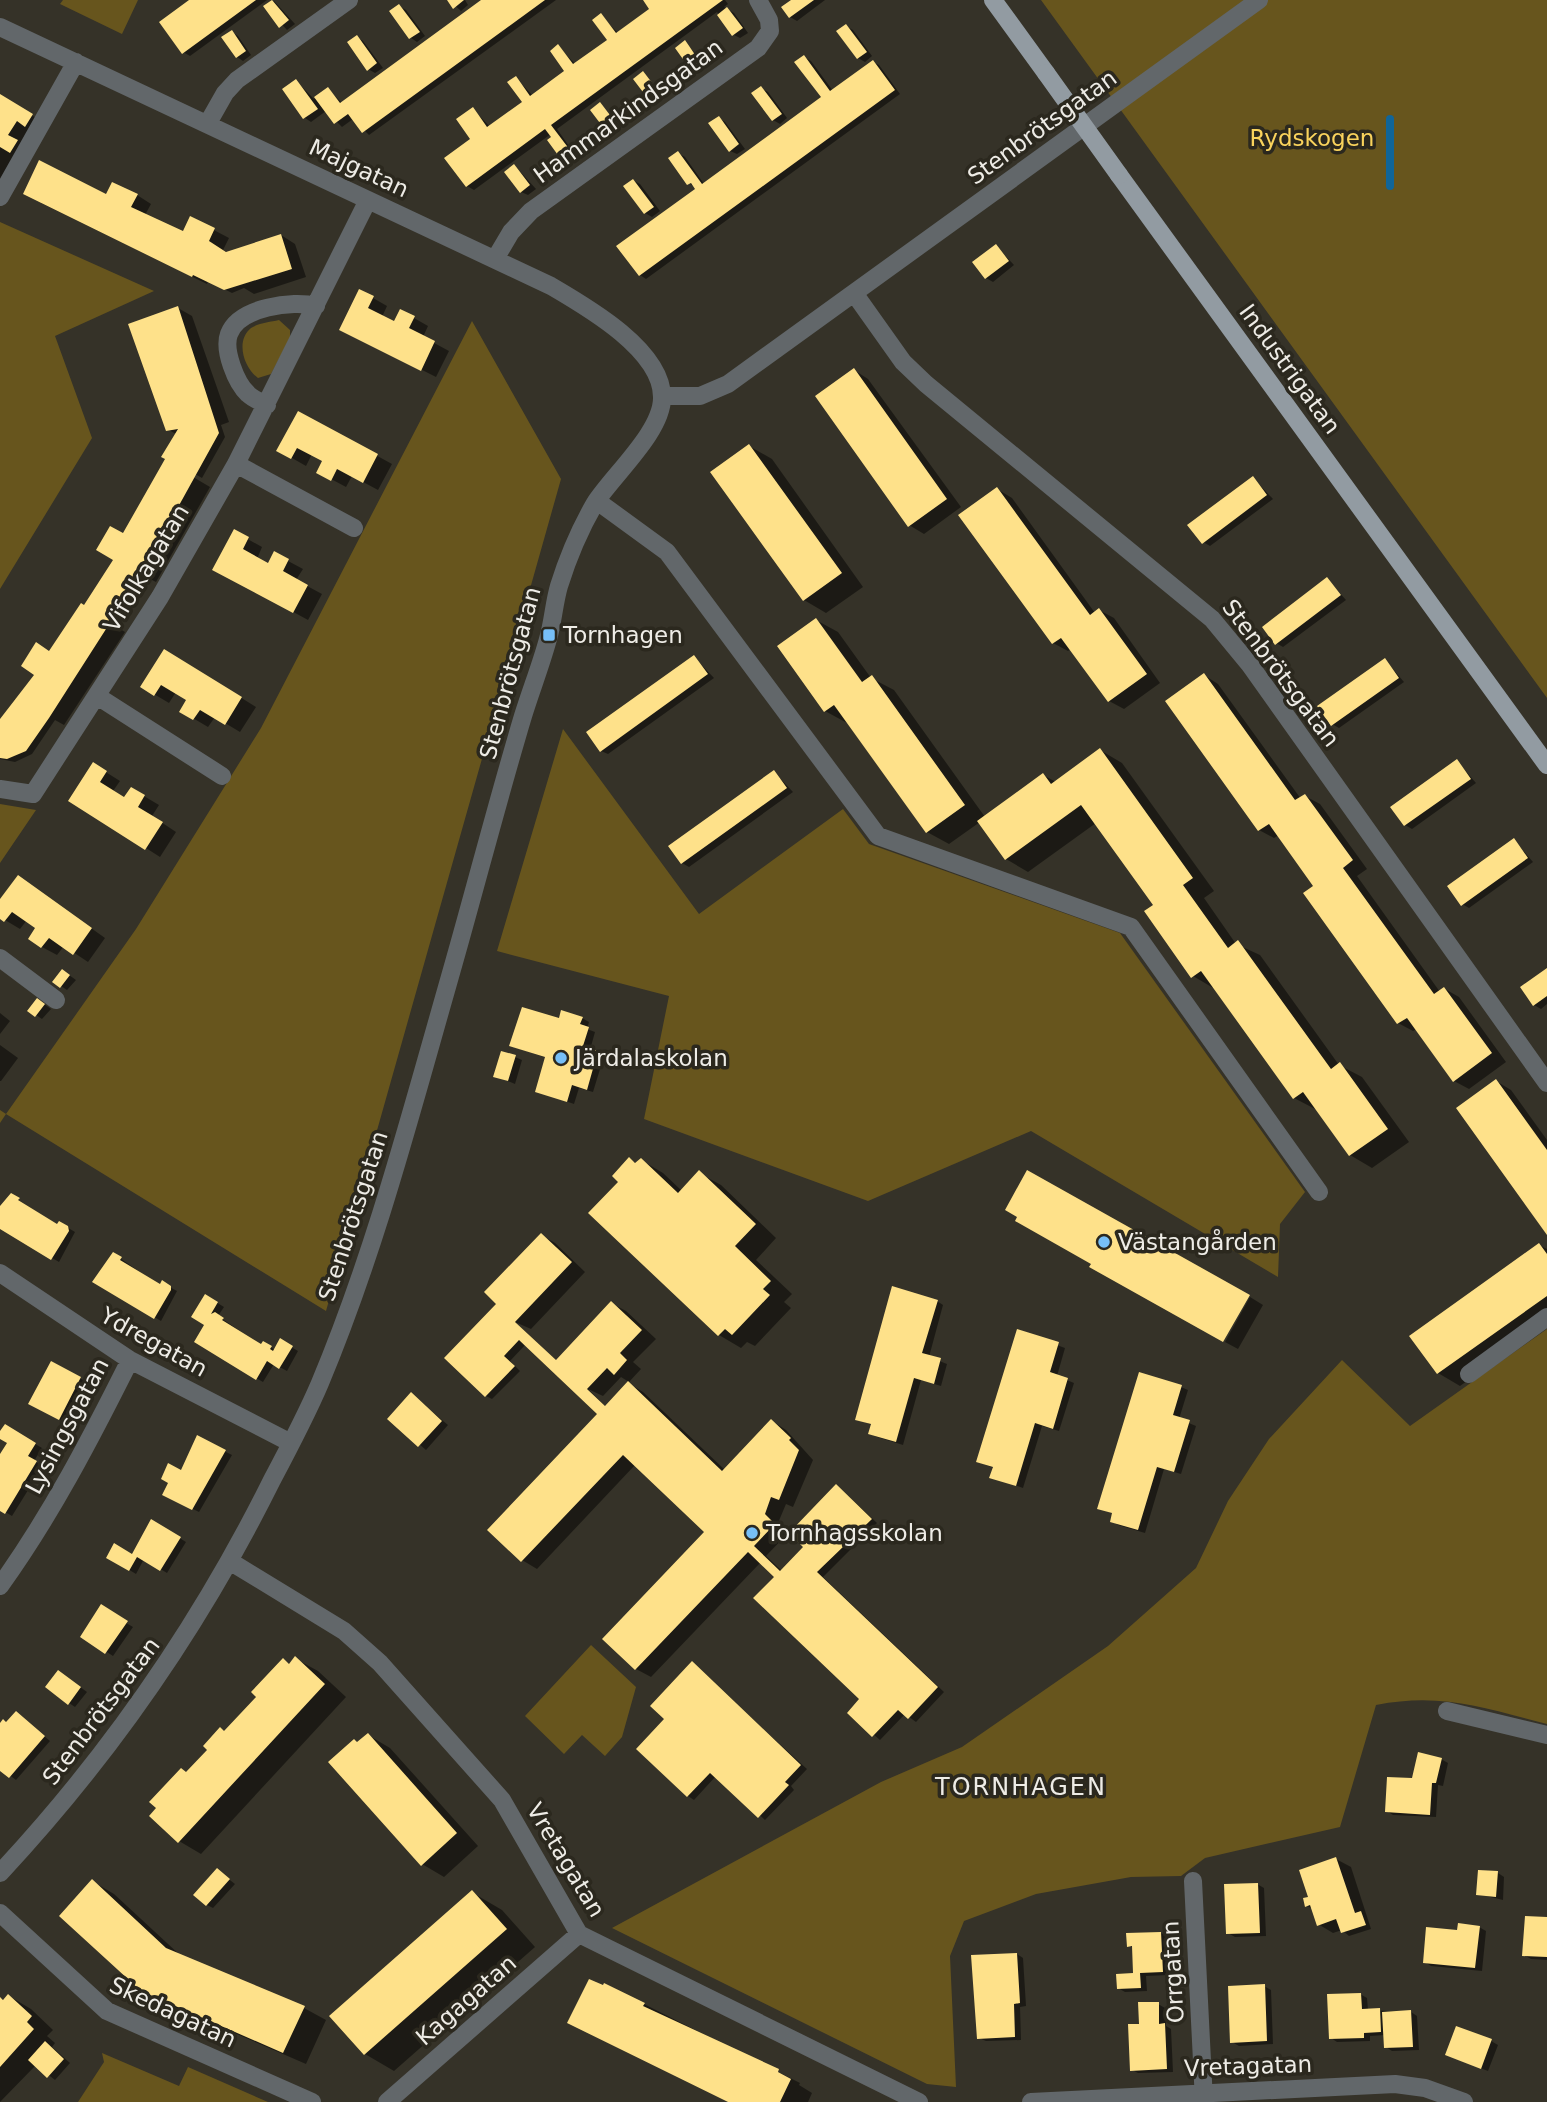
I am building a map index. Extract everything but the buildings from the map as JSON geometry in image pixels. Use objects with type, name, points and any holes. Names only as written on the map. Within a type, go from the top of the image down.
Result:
[{"type":"main road","name":"Industrigatan","points":[[993,0],[1547,765]]},
{"type":"street","points":[[208,123],[225,93],[237,80],[349,0]]},
{"type":"street","name":"Hammarkindsgatan","points":[[495,259],[511,232],[531,211],[758,48],[770,31],[769,20],[758,0]]},
{"type":"street","name":"Stenbrötsgatan","points":[[0,1873],[56,1811],[127,1723],[175,1654],[231,1562],[319,1386],[367,1260],[522,720],[550,635],[557,591],[569,556],[597,501],[651,430],[659,415],[662,396],[712,393],[1259,0]]},
{"type":"street","name":"Majgatan","points":[[0,27],[559,291],[606,321],[650,365],[662,396]]},
{"type":"street","points":[[0,197],[76,62]]},
{"type":"street","name":"Vifolkagatan","points":[[0,789],[33,794],[160,597],[267,405],[368,200]]},
{"type":"street","name":"Stenbrötsgatan","points":[[854,292],[903,362],[926,384],[1212,619],[1250,665],[1547,1083]]},
{"type":"street","points":[[267,405],[249,395],[242,385],[229,355],[229,334],[240,320],[251,314],[290,302],[316,306]]},
{"type":"street","points":[[236,464],[354,528]]},
{"type":"street","points":[[597,501],[667,552],[878,835],[1130,927],[1319,1192]]},
{"type":"street","points":[[97,696],[222,776]]},
{"type":"street","points":[[0,958],[56,1000]]},
{"type":"street","name":"Ydregatan","points":[[0,1273],[130,1360],[291,1443]]},
{"type":"street","points":[[1468,1374],[1547,1317]]},
{"type":"street","name":"Lysingsgatan","points":[[0,1586],[83,1454],[130,1360]]},
{"type":"street","name":"Vretagatan","points":[[231,1562],[344,1631],[380,1663],[502,1800],[579,1934],[919,2102]]},
{"type":"street","points":[[1447,1710],[1547,1735]]},
{"type":"street","name":"Orrgatan","points":[[1193,1881],[1204,2097]]},
{"type":"street","name":"Skedagatan","points":[[0,1913],[107,2011],[312,2102]]},
{"type":"street","name":"Kagagatan","points":[[387,2102],[579,1934]]},
{"type":"street","name":"Vretagatan","points":[[1031,2102],[1204,2097],[1395,2084],[1425,2088],[1464,2102]]},
{"type":"green space","points":[[63,0],[138,0],[122,34],[60,4]]},
{"type":"green space","name":"Rydskogen","points":[[1041,0],[1547,0],[1547,698]]},
{"type":"green space","points":[[0,222],[154,291],[55,336],[92,438],[0,589]]},
{"type":"green space","points":[[279,320],[290,330],[290,338],[271,374],[258,378],[245,361],[243,340],[251,328]]},
{"type":"green space","points":[[472,321],[561,479],[326,1311],[6,1114],[136,929],[261,728]]},
{"type":"green space","points":[[563,729],[699,914],[843,809],[869,844],[1120,933],[1305,1192],[1280,1224],[1278,1277],[1031,1131],[868,1201],[644,1119],[669,996],[497,951]]},
{"type":"green space","points":[[0,804],[36,810],[0,863]]},
{"type":"green space","points":[[0,1110],[6,1114],[0,1123]]},
{"type":"green space","points":[[1547,1329],[1547,1724],[1442,1701],[1399,1701],[1376,1705],[1340,1827],[1205,1858],[1181,1876],[1131,1877],[1036,1894],[964,1921],[950,1956],[956,2087],[927,2084],[612,1928],[881,1782],[962,1747],[1108,1646],[1196,1568],[1228,1501],[1269,1439],[1342,1360],[1410,1426]]},
{"type":"green space","points":[[591,1645],[636,1687],[622,1737],[605,1756],[582,1735],[564,1754],[525,1716]]},
{"type":"green space","points":[[102,2053],[179,2086],[188,2067],[268,2102],[78,2102],[104,2062]]},
{"type":"waterway","points":[[1390,119],[1390,186]]},
{"type":"place","name":"Tornhagen","points":[[549,635]]},
{"type":"place","name":"Järdalaskolan","points":[[561,1058]]},
{"type":"place","name":"Västangården","points":[[1104,1242]]},
{"type":"place","name":"Tornhagsskolan","points":[[752,1533]]},
{"type":"district","name":"TORNHAGEN","points":[[1021,1787]]}]
